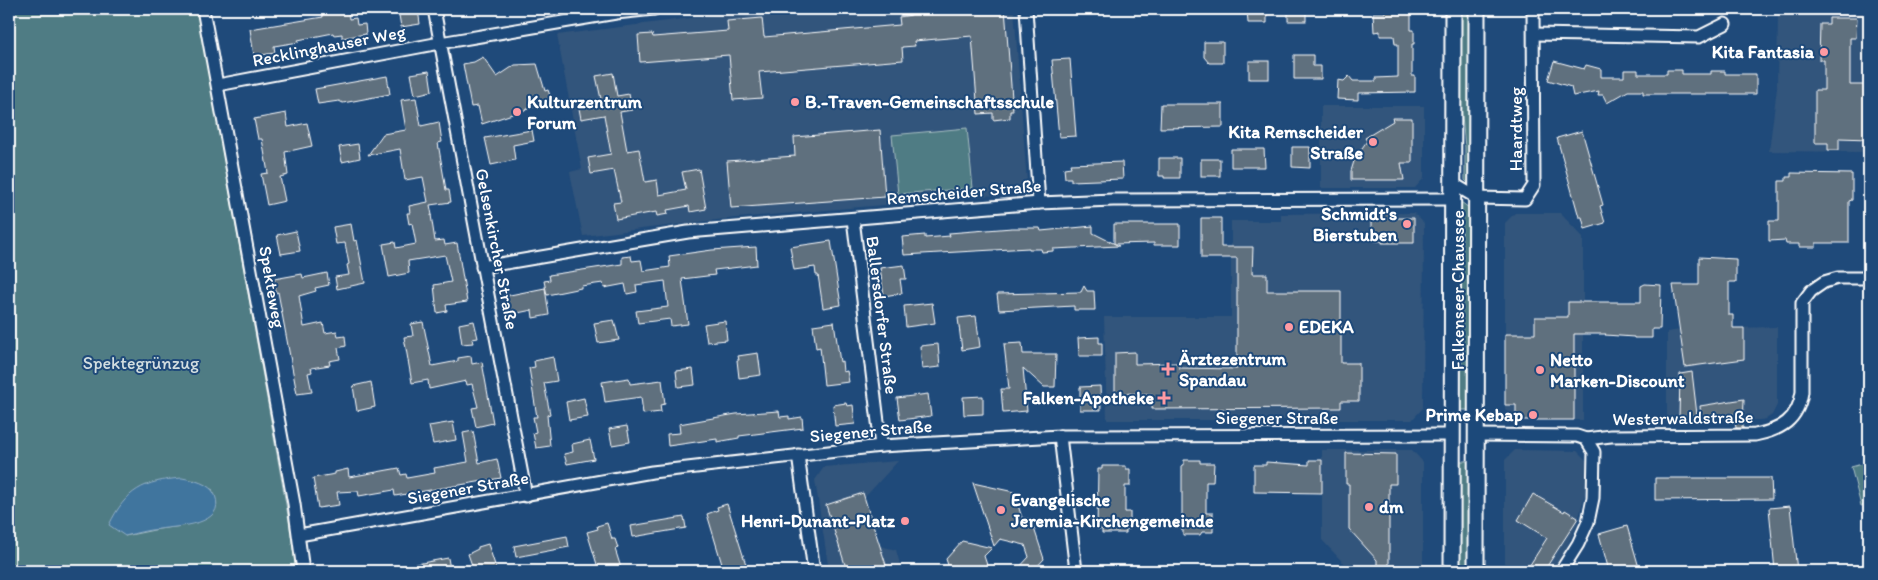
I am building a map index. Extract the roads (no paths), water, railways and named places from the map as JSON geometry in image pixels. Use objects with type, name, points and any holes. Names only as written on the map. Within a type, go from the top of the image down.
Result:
[{"type":"main road","name":"Falkenseer Chaussee","points":[[1452,571],[1453,9]]},
{"type":"main road","name":"Falkenseer Chaussee","points":[[1476,571],[1477,9]]},
{"type":"main road","points":[[1452,435],[1476,435]]},
{"type":"street","name":"Spekteweg","points":[[203,9],[299,535],[303,571]]},
{"type":"street","name":"Gelsenkircher Straße","points":[[434,9],[526,496]]},
{"type":"street","name":"Recklinghauser Weg","points":[[218,84],[616,11],[654,9]]},
{"type":"street","points":[[1026,9],[1039,203]]},
{"type":"street","name":"Haardtweg","points":[[1452,183],[1477,198],[1525,200],[1534,185],[1533,9]]},
{"type":"street","points":[[1534,34],[1698,37],[1725,24]]},
{"type":"street","name":"Remscheider Straße","points":[[482,267],[688,232],[1039,203],[1113,200],[1452,199]]},
{"type":"street","name":"Ballersdorfer Straße","points":[[853,219],[881,446]]},
{"type":"street","name":"Westerwaldstraße","points":[[1476,435],[1577,436],[1586,439],[1612,436],[1755,436],[1768,433],[1793,418],[1800,406],[1802,392],[1802,303],[1811,291],[1824,282],[1838,278],[1869,278]]},
{"type":"street","name":"Siegener Straße","points":[[299,535],[652,472],[881,446],[1060,436],[1452,435]]},
{"type":"street","points":[[1060,436],[1076,571]]},
{"type":"street","points":[[1561,571],[1578,544],[1588,522],[1593,498],[1594,452],[1586,439]]},
{"type":"street","points":[[798,455],[814,571]]},
{"type":"place","name":"Kita Fantasia","points":[[1824,52]]},
{"type":"place","name":"B.-Traven-Gemeinschaftsschule","points":[[795,102]]},
{"type":"place","name":"Kulturzentrum Forum","points":[[517,112]]},
{"type":"place","name":"Kita Remscheider Straße","points":[[1373,142]]},
{"type":"place","name":"Schmidt's Bierstuben","points":[[1407,224]]},
{"type":"place","name":"EDEKA","points":[[1289,327]]},
{"type":"place","name":"Ärztezentrum Spandau","points":[[1168,369]]},
{"type":"place","name":"Netto Marken-Discount","points":[[1540,370]]},
{"type":"place","name":"Falken-Apotheke","points":[[1164,398]]},
{"type":"place","name":"Prime Kebap","points":[[1533,415]]},
{"type":"place","name":"dm","points":[[1369,507]]},
{"type":"place","name":"Evangelische Jeremia-Kirchengemeinde","points":[[1001,510]]},
{"type":"place","name":"Henri-Dunant-Platz","points":[[905,521]]},
{"type":"park label","name":"Spektegrünzug","points":[[141,363]]}]
